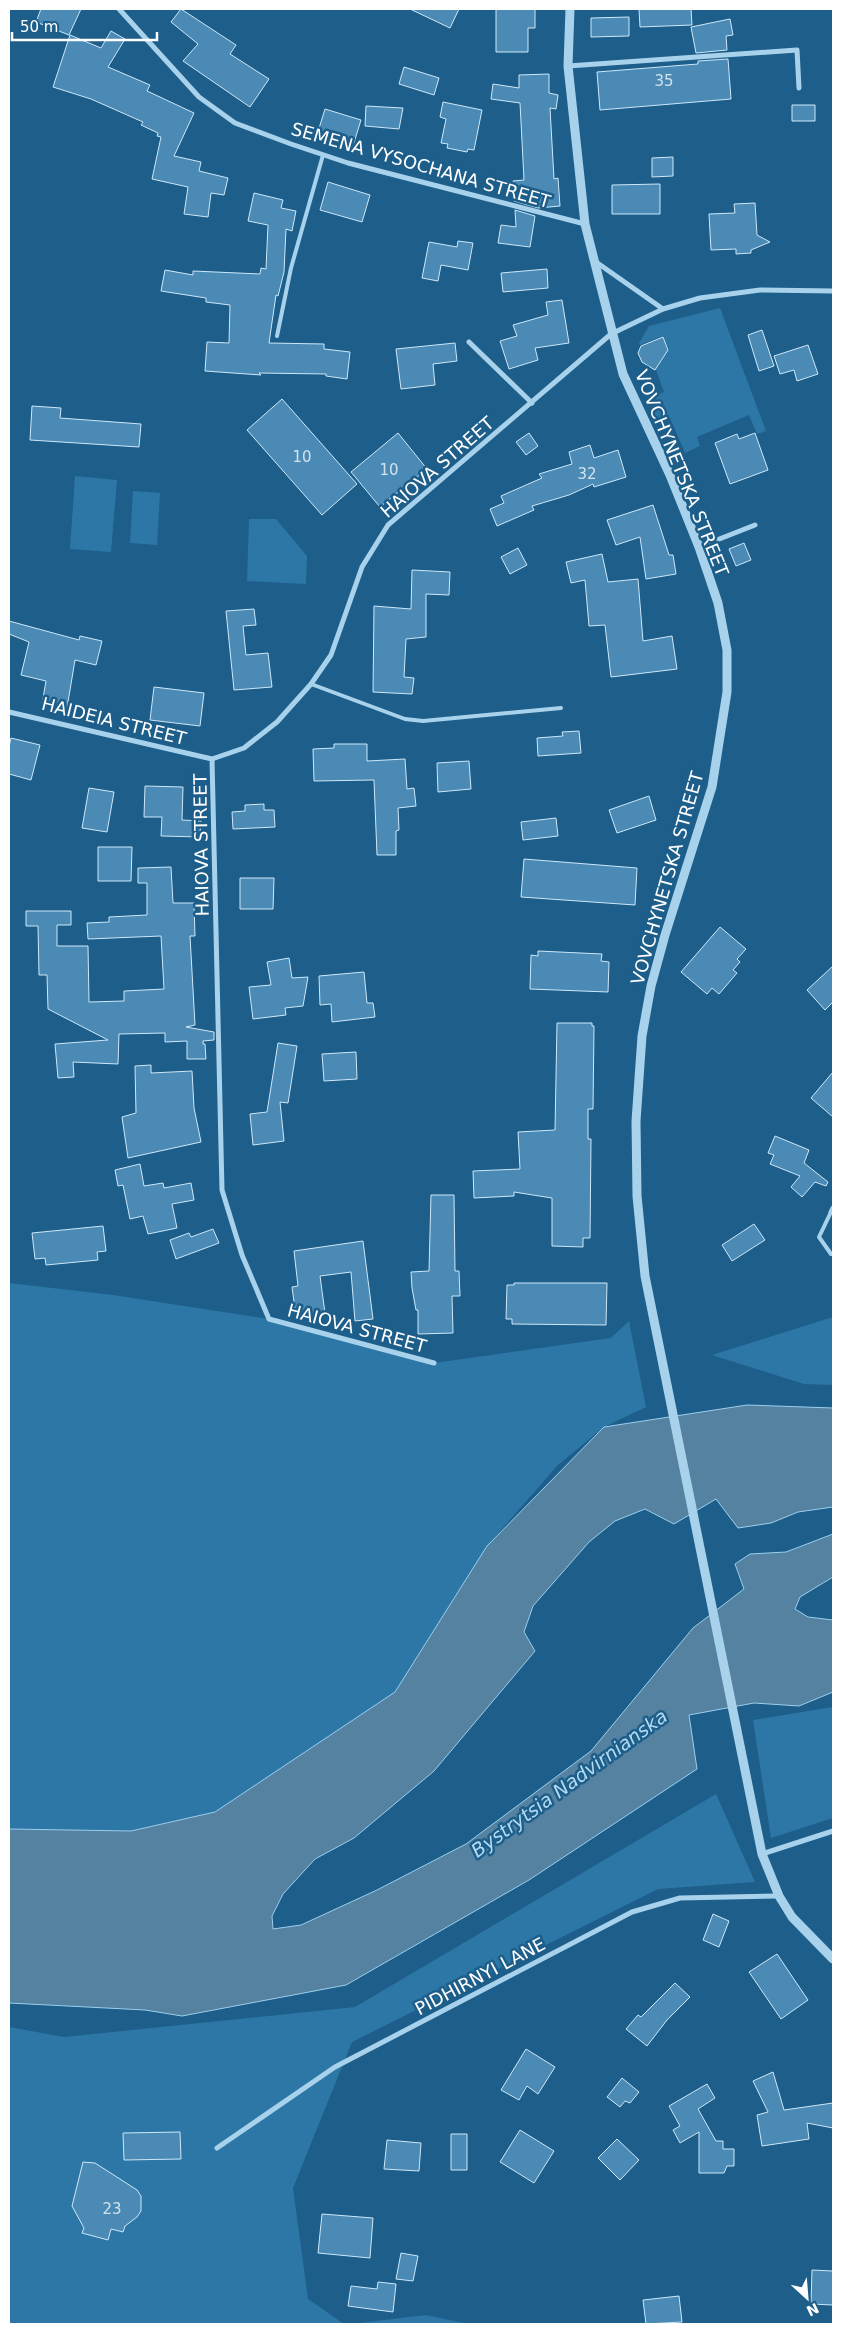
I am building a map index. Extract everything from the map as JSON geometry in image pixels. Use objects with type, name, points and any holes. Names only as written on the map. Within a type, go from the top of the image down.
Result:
[{"type":"street","name":"SEMENA VYSOCHANA STREET","points":[[119,9],[199,97],[235,123],[323,155],[584,224]]},
{"type":"street","name":"VOVCHYNETSKA STREET","points":[[570,9],[568,66],[584,224],[596,262],[611,334],[623,374],[670,475],[699,547],[718,603],[727,650],[727,692],[712,786],[664,935],[651,986],[642,1036],[636,1121],[636,1196],[650,1301],[762,1854],[779,1896],[792,1917],[833,1959]]},
{"type":"street","points":[[568,66],[797,50],[799,88]]},
{"type":"street","points":[[596,262],[663,309]]},
{"type":"street","name":"HAIOVA STREET","points":[[434,1363],[269,1319],[242,1255],[222,1190],[212,759],[244,748],[277,722],[311,684],[331,655],[362,567],[388,525],[611,334],[663,309],[700,298],[760,290],[833,290]]},
{"type":"street","points":[[469,342],[532,403]]},
{"type":"street","points":[[699,547],[754,525]]},
{"type":"street","name":"HAIDEIA STREET","points":[[9,712],[212,759]]},
{"type":"street","points":[[762,1854],[833,1831]]},
{"type":"street","name":"PIDHIRNYI LANE","points":[[217,2148],[335,2067],[632,1912],[680,1898],[779,1896]]},
{"type":"lane","points":[[277,336],[291,268],[323,155]]},
{"type":"lane","points":[[311,684],[405,719],[423,721],[561,708]]},
{"type":"lane","points":[[832,1210],[819,1237],[831,1254],[833,1254]]},
{"type":"shaded area","points":[[720,308],[766,431],[757,434],[749,415],[697,437],[700,446],[685,453],[670,418],[656,418],[647,398],[664,392],[656,370],[669,349],[663,336],[640,345],[639,343],[649,326]]},
{"type":"shaded area","points":[[75,476],[117,480],[111,552],[70,549]]},
{"type":"shaded area","points":[[133,491],[160,493],[157,545],[130,543]]},
{"type":"shaded area","points":[[249,519],[276,519],[307,556],[306,584],[247,581]]},
{"type":"shaded area","points":[[9,1283],[113,1295],[269,1319],[434,1363],[611,1338],[629,1321],[646,1407],[604,1427],[558,1465],[487,1546],[395,1692],[215,1812],[131,1831],[9,1829]]},
{"type":"shaded area","points":[[833,1317],[833,1385],[804,1384],[712,1355]]},
{"type":"shaded area","points":[[833,1707],[833,1818],[771,1838],[753,1720]]},
{"type":"shaded area","points":[[716,1794],[755,1882],[658,1889],[352,2042],[293,2188],[308,2299],[344,2324],[9,2324],[9,2027],[64,2037],[355,2007]]},
{"type":"shaded area","points":[[426,2315],[468,2324],[351,2324]]},
{"type":"water","name":"Bystrytsia Nadvirnianska","points":[[747,1405],[833,1408],[833,1507],[798,1512],[771,1523],[738,1528],[716,1499],[674,1524],[645,1509],[615,1521],[589,1542],[533,1606],[524,1632],[535,1651],[434,1771],[354,1838],[315,1859],[283,1894],[272,1916],[273,1929],[301,1925],[377,1890],[466,1844],[591,1751],[693,1628],[744,1589],[735,1564],[750,1554],[786,1552],[833,1534],[833,1577],[800,1597],[795,1609],[808,1617],[833,1620],[833,1692],[799,1706],[754,1703],[689,1715],[697,1769],[529,1880],[346,1985],[182,2016],[145,2010],[9,2003],[9,1829],[131,1831],[215,1812],[395,1692],[487,1546],[604,1427]]},
{"type":"building","points":[[41,9],[81,9],[69,35],[36,22]]},
{"type":"building","points":[[181,9],[236,45],[230,54],[269,79],[250,107],[183,61],[198,44],[171,22]]},
{"type":"building","points":[[410,9],[459,9],[450,28]]},
{"type":"building","points":[[496,9],[535,9],[535,28],[528,28],[528,52],[496,52]]},
{"type":"building","points":[[639,9],[691,9],[692,25],[640,27]]},
{"type":"building","points":[[629,17],[629,36],[591,37],[591,18]]},
{"type":"building","points":[[730,19],[733,35],[726,36],[727,50],[696,53],[691,27]]},
{"type":"building","points":[[111,31],[125,39],[108,67],[150,85],[147,91],[194,113],[174,156],[201,162],[199,171],[228,178],[224,195],[211,193],[208,217],[184,214],[188,187],[152,179],[161,137],[157,136],[158,133],[141,125],[143,122],[91,99],[53,87],[70,35],[101,48]]},
{"type":"building","points":[[728,59],[731,99],[600,110],[597,72],[698,64],[698,61]]},
{"type":"building","points":[[404,67],[439,78],[434,95],[399,84]]},
{"type":"building","points":[[549,74],[549,93],[558,95],[556,109],[550,108],[554,179],[558,178],[560,206],[538,208],[514,201],[513,181],[524,180],[520,103],[491,99],[493,84],[519,88],[519,75]]},
{"type":"building","points":[[443,102],[482,110],[474,150],[468,149],[467,152],[447,148],[448,144],[441,143],[446,119],[440,117]]},
{"type":"building","points":[[792,105],[815,105],[815,121],[792,121]]},
{"type":"building","points":[[366,106],[403,108],[399,129],[365,126]]},
{"type":"building","points":[[325,109],[361,120],[352,149],[316,138]]},
{"type":"building","points":[[673,157],[673,176],[652,177],[652,158]]},
{"type":"building","points":[[328,182],[370,195],[362,222],[320,210]]},
{"type":"building","points":[[660,184],[660,214],[612,214],[612,185]]},
{"type":"building","points":[[254,193],[283,200],[281,208],[296,211],[292,231],[286,229],[284,272],[278,296],[276,295],[269,343],[324,344],[324,349],[350,352],[347,379],[326,376],[326,374],[259,373],[261,375],[205,371],[207,342],[229,343],[230,305],[206,302],[206,298],[161,291],[165,270],[193,275],[193,271],[260,274],[261,268],[266,269],[268,225],[248,221]]},
{"type":"building","points":[[755,203],[757,235],[770,242],[751,250],[751,253],[736,254],[736,249],[711,250],[709,214],[735,213],[734,204]]},
{"type":"building","points":[[515,210],[535,216],[530,247],[498,243],[501,225],[516,227]]},
{"type":"building","points":[[458,241],[473,243],[468,270],[441,265],[438,281],[422,278],[429,242],[457,247]]},
{"type":"building","points":[[547,269],[548,288],[503,292],[501,273]]},
{"type":"building","points":[[562,300],[569,343],[535,348],[538,360],[509,369],[500,341],[517,336],[513,325],[548,315],[546,302]]},
{"type":"building","points":[[762,330],[774,366],[759,371],[748,335]]},
{"type":"building","points":[[663,337],[668,350],[655,370],[642,362],[638,353],[641,346]]},
{"type":"building","points":[[455,343],[457,361],[433,364],[435,385],[401,389],[396,349]]},
{"type":"building","points":[[808,345],[818,374],[797,381],[794,370],[780,374],[774,356]]},
{"type":"building","points":[[282,399],[357,484],[322,515],[247,430]]},
{"type":"building","points":[[32,406],[61,408],[60,418],[141,424],[139,447],[30,440]]},
{"type":"building","points":[[398,433],[427,469],[380,507],[351,472]]},
{"type":"building","points":[[529,433],[538,446],[526,455],[516,442]]},
{"type":"building","points":[[755,433],[768,470],[730,484],[715,443],[737,434],[739,439]]},
{"type":"building","points":[[590,445],[594,458],[618,450],[626,477],[594,487],[593,484],[569,495],[532,506],[534,510],[497,526],[490,509],[504,503],[501,496],[542,478],[539,474],[572,464],[569,452]]},
{"type":"building","points":[[653,505],[669,555],[673,555],[676,574],[646,579],[640,537],[616,545],[607,520]]},
{"type":"building","points":[[744,543],[751,560],[736,566],[729,549]]},
{"type":"building","points":[[518,548],[527,565],[510,574],[501,557]]},
{"type":"building","points":[[602,554],[608,582],[638,579],[643,641],[672,636],[677,669],[611,677],[605,625],[589,626],[585,580],[571,583],[566,562]]},
{"type":"building","points":[[412,570],[450,572],[449,595],[426,594],[426,637],[406,639],[404,677],[414,678],[412,694],[373,692],[374,606],[411,609]]},
{"type":"building","points":[[254,609],[256,625],[243,626],[246,655],[268,653],[272,687],[234,690],[226,611]]},
{"type":"building","points":[[9,621],[79,640],[80,636],[102,641],[96,665],[75,660],[67,708],[42,704],[46,681],[21,675],[29,642],[9,634]]},
{"type":"building","points":[[154,687],[204,693],[200,726],[150,720]]},
{"type":"building","points":[[579,731],[581,753],[538,756],[537,738],[563,736],[562,732]]},
{"type":"building","points":[[11,738],[40,745],[31,780],[9,774]]},
{"type":"building","points":[[334,744],[367,744],[367,761],[405,759],[407,789],[414,788],[416,806],[398,808],[399,830],[396,831],[396,855],[377,855],[374,780],[314,781],[313,749],[334,748]]},
{"type":"building","points":[[469,761],[471,789],[438,792],[437,763]]},
{"type":"building","points":[[145,786],[183,787],[182,820],[201,821],[200,837],[161,836],[162,817],[144,817]]},
{"type":"building","points":[[89,788],[114,792],[107,832],[82,828]]},
{"type":"building","points":[[649,796],[656,820],[617,833],[609,810]]},
{"type":"building","points":[[264,804],[264,810],[274,810],[275,827],[233,829],[232,812],[245,811],[245,805]]},
{"type":"building","points":[[556,818],[558,836],[523,840],[521,822]]},
{"type":"building","points":[[98,847],[132,847],[131,881],[98,881]]},
{"type":"building","points":[[524,859],[637,868],[635,905],[521,897]]},
{"type":"building","points":[[171,867],[173,903],[194,903],[195,936],[190,936],[195,1025],[186,1027],[214,1032],[214,1040],[203,1041],[206,1059],[187,1059],[187,1041],[165,1042],[165,1033],[119,1034],[118,1064],[73,1062],[74,1077],[58,1078],[55,1044],[108,1040],[48,1009],[47,975],[39,975],[38,926],[26,926],[26,911],[71,911],[71,925],[57,925],[57,946],[88,946],[89,1002],[124,1001],[124,991],[164,989],[161,936],[88,939],[87,923],[109,922],[109,917],[147,915],[147,883],[138,883],[138,868]]},
{"type":"building","points":[[240,878],[274,878],[273,909],[240,909]]},
{"type":"building","points":[[720,927],[746,949],[737,959],[740,962],[733,970],[737,973],[719,994],[712,988],[707,994],[681,972]]},
{"type":"building","points":[[538,951],[602,954],[601,961],[609,962],[608,992],[530,989],[531,955],[538,956]]},
{"type":"building","points":[[289,958],[292,978],[308,977],[303,1006],[285,1008],[286,1015],[253,1019],[249,987],[271,985],[267,962]]},
{"type":"building","points":[[833,966],[833,1002],[825,1010],[807,990]]},
{"type":"building","points":[[364,972],[367,1003],[373,1003],[375,1017],[332,1022],[331,1004],[320,1005],[319,976]]},
{"type":"building","points":[[557,1023],[592,1023],[592,1026],[594,1026],[593,1109],[588,1109],[588,1139],[591,1139],[590,1238],[583,1238],[583,1247],[552,1246],[552,1198],[514,1192],[514,1196],[474,1198],[473,1171],[520,1169],[518,1132],[555,1130]]},
{"type":"building","points":[[278,1043],[297,1046],[288,1103],[280,1102],[284,1141],[253,1145],[250,1114],[267,1112]]},
{"type":"building","points":[[356,1052],[357,1079],[324,1081],[322,1054]]},
{"type":"building","points":[[151,1065],[151,1073],[192,1071],[194,1108],[201,1142],[128,1158],[122,1117],[136,1113],[135,1066]]},
{"type":"building","points":[[833,1072],[833,1117],[811,1098]]},
{"type":"building","points":[[775,1136],[809,1150],[804,1163],[828,1182],[826,1186],[815,1182],[802,1197],[791,1187],[800,1176],[770,1164],[774,1155],[768,1153]]},
{"type":"building","points":[[140,1164],[144,1186],[163,1183],[164,1188],[191,1183],[194,1200],[172,1204],[177,1228],[148,1234],[143,1216],[130,1219],[123,1185],[118,1186],[115,1170]]},
{"type":"building","points":[[431,1195],[454,1195],[455,1271],[459,1271],[460,1296],[452,1296],[453,1333],[418,1334],[418,1310],[416,1310],[411,1272],[429,1271]]},
{"type":"building","points":[[754,1224],[765,1240],[732,1261],[722,1245]]},
{"type":"building","points":[[103,1226],[106,1251],[97,1252],[98,1260],[46,1265],[45,1258],[35,1259],[32,1233]]},
{"type":"building","points":[[213,1229],[219,1243],[176,1259],[170,1240],[189,1233],[191,1237]]},
{"type":"building","points":[[363,1241],[373,1319],[355,1321],[351,1272],[320,1276],[325,1313],[296,1317],[292,1287],[298,1286],[294,1251]]},
{"type":"building","points":[[514,1283],[607,1283],[606,1325],[512,1324],[512,1319],[506,1319],[507,1285],[514,1285]]},
{"type":"building","points":[[713,1914],[729,1921],[719,1947],[703,1940]]},
{"type":"building","points":[[777,1954],[808,2000],[781,2019],[749,1972]]},
{"type":"building","points":[[675,1983],[690,1997],[667,2020],[647,2046],[626,2029],[638,2015],[641,2017]]},
{"type":"building","points":[[526,2049],[555,2067],[538,2094],[527,2086],[519,2100],[501,2090]]},
{"type":"building","points":[[773,2072],[784,2110],[833,2103],[833,2128],[807,2123],[809,2139],[762,2146],[757,2115],[768,2112],[753,2081]]},
{"type":"building","points":[[622,2078],[639,2092],[630,2103],[625,2101],[620,2107],[607,2097]]},
{"type":"building","points":[[707,2084],[715,2098],[698,2109],[716,2141],[723,2141],[723,2149],[734,2149],[734,2166],[727,2166],[724,2173],[699,2173],[699,2132],[680,2143],[673,2130],[680,2126],[669,2106]]},
{"type":"building","points":[[520,2130],[554,2151],[534,2183],[500,2162]]},
{"type":"building","points":[[180,2132],[181,2159],[124,2160],[123,2133]]},
{"type":"building","points":[[451,2134],[467,2134],[467,2170],[451,2170]]},
{"type":"building","points":[[617,2139],[639,2160],[620,2180],[598,2158]]},
{"type":"building","points":[[387,2140],[421,2143],[419,2171],[384,2169]]},
{"type":"building","points":[[83,2162],[95,2163],[137,2190],[141,2196],[141,2211],[137,2217],[125,2226],[123,2232],[111,2229],[108,2240],[82,2233],[84,2228],[72,2206]]},
{"type":"building","points":[[322,2214],[373,2218],[370,2258],[318,2253]]},
{"type":"building","points":[[401,2253],[418,2256],[413,2281],[396,2279]]},
{"type":"building","points":[[812,2270],[833,2271],[833,2305],[811,2304]]},
{"type":"building","points":[[378,2282],[396,2284],[393,2312],[348,2306],[351,2286],[377,2289]]},
{"type":"building","points":[[679,2296],[682,2322],[646,2324],[643,2300]]}]
